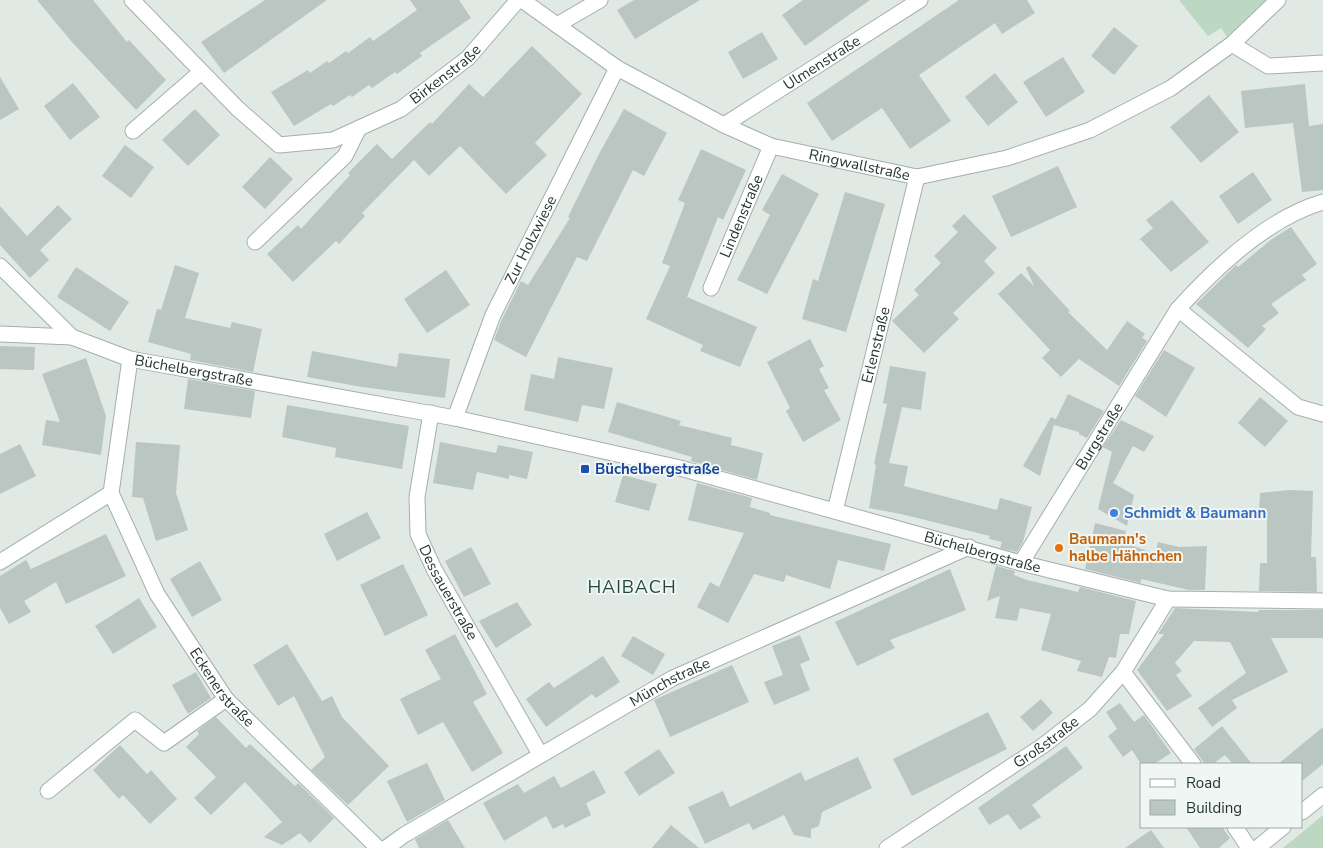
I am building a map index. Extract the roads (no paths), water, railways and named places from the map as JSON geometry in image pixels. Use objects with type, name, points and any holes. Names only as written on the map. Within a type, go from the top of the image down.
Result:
[{"type":"street","name":"Birkenstraße","points":[[132,0],[201,72],[280,145],[333,140],[401,109],[468,58],[518,0]]},
{"type":"street","name":"Ringwallstraße","points":[[522,0],[617,68],[724,125],[771,146],[918,177],[1007,158],[1090,130],[1171,88],[1232,44],[1278,0]]},
{"type":"street","points":[[557,25],[600,0]]},
{"type":"street","name":"Ulmenstraße","points":[[724,125],[920,0]]},
{"type":"street","points":[[1232,44],[1268,66],[1323,63]]},
{"type":"street","name":"Zur Holzwiese","points":[[455,418],[493,315],[617,68]]},
{"type":"street","points":[[133,131],[201,72]]},
{"type":"street","points":[[255,242],[345,156],[359,128]]},
{"type":"street","name":"Lindenstraße","points":[[711,288],[771,146]]},
{"type":"street","name":"Erlenstraße","points":[[835,511],[918,177]]},
{"type":"street","name":"Burgstraße","points":[[1021,563],[1178,309],[1206,277],[1248,243],[1303,208],[1323,202]]},
{"type":"street","name":"Büchelbergstraße","points":[[0,266],[72,337],[130,359],[431,413],[680,468],[1021,563],[1168,599],[1323,601]]},
{"type":"street","points":[[1178,309],[1298,408],[1323,414]]},
{"type":"street","points":[[0,334],[72,337]]},
{"type":"street","points":[[0,562],[111,493],[130,359]]},
{"type":"street","name":"Dessauerstraße","points":[[431,413],[417,497],[418,534],[434,569],[540,754]]},
{"type":"street","name":"Eckenerstraße","points":[[111,493],[156,594],[226,699],[378,848]]},
{"type":"street","name":"Münchstraße","points":[[386,848],[404,835],[540,754],[673,678],[969,547]]},
{"type":"street","name":"Großstraße","points":[[887,848],[1044,745],[1090,709],[1123,672],[1168,599]]},
{"type":"street","points":[[1123,672],[1192,763]]},
{"type":"street","points":[[48,791],[135,720],[164,743],[226,699]]},
{"type":"street","points":[[1303,811],[1323,795]]},
{"type":"street","points":[[1236,828],[1248,848]]},
{"type":"street","points":[[1257,848],[1282,828]]},
{"type":"place","name":"Büchelbergstraße","points":[[585,469]]},
{"type":"place","name":"Schmidt & Baumann","points":[[1114,513]]},
{"type":"place","name":"Baumann's halbe Hähnchen","points":[[1059,548]]},
{"type":"district","name":"HAIBACH","points":[[632,587]]}]
